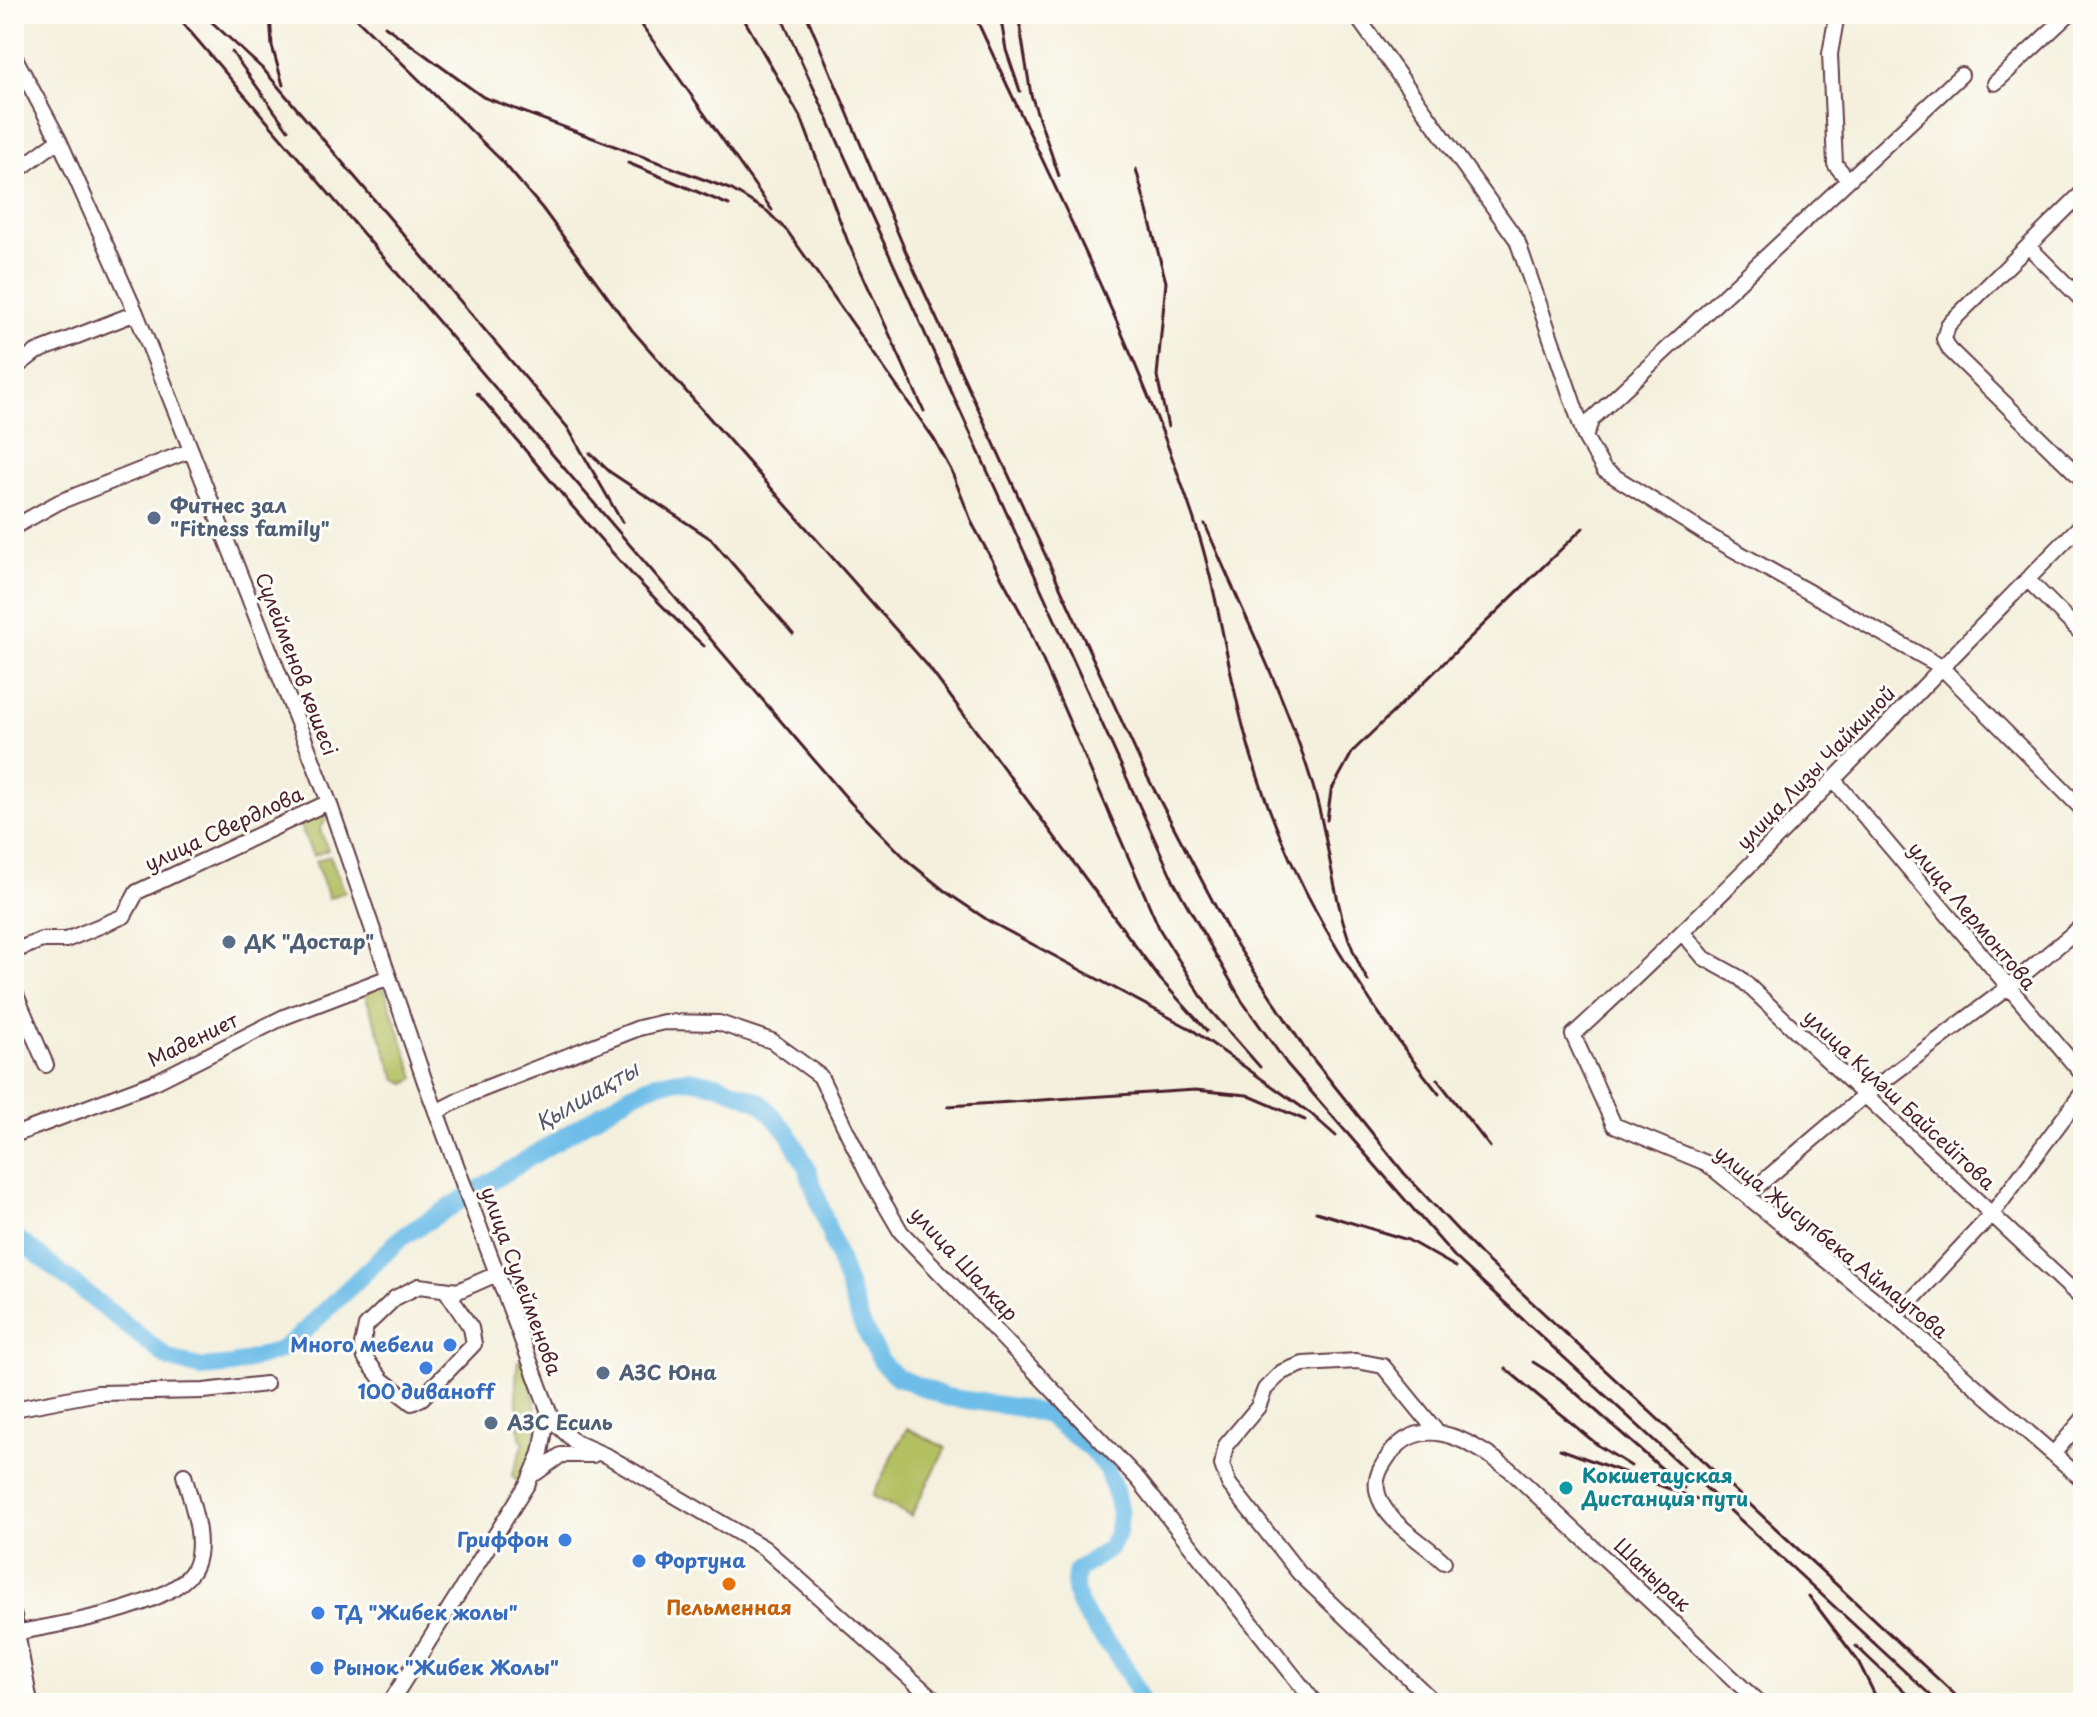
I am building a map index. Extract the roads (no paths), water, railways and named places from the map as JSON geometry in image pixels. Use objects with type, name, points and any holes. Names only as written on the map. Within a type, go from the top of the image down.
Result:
[{"type":"street","points":[[1355,14],[1517,240],[1585,437],[1604,470],[1711,537],[1940,666],[2083,810]]},
{"type":"street","points":[[1837,14],[1830,54],[1835,164],[1848,180]]},
{"type":"street","points":[[1995,83],[2069,14]]},
{"type":"street","name":"Сүлейменов көшесі","points":[[14,56],[59,140],[136,313],[191,450],[329,802],[457,1165]]},
{"type":"street","points":[[1585,437],[1592,419],[1961,75]]},
{"type":"street","points":[[14,173],[59,140]]},
{"type":"street","points":[[2083,192],[1948,325],[1944,339],[1950,350],[2083,480]]},
{"type":"street","points":[[2028,246],[2083,301]]},
{"type":"street","points":[[14,369],[36,352],[136,313]]},
{"type":"street","points":[[14,527],[59,502],[191,450]]},
{"type":"street","name":"улица Лизы Чайкиной","points":[[1573,1035],[1684,934],[1940,666],[2083,523]]},
{"type":"street","points":[[2027,579],[2083,635]]},
{"type":"street","name":"улица Лермонтова","points":[[1833,779],[2006,989],[2083,1075]]},
{"type":"street","name":"улица Свердлова","points":[[14,951],[42,940],[66,940],[124,916],[137,892],[329,802]]},
{"type":"street","points":[[1747,1195],[1865,1095],[2006,989],[2083,925]]},
{"type":"street","name":"улица Күләш Байсейітова","points":[[1684,934],[1704,958],[1740,978],[2083,1300]]},
{"type":"street","name":"Мадениет","points":[[14,1135],[157,1081],[284,1017],[389,977]]},
{"type":"street","points":[[14,990],[18,1009],[46,1065]]},
{"type":"street","name":"улица Шалкар","points":[[436,1112],[473,1093],[639,1028],[664,1022],[719,1023],[772,1041],[788,1051],[820,1076],[870,1179],[901,1232],[1138,1479],[1315,1703]]},
{"type":"street","name":"улица Жусупбека Аймаутова","points":[[1573,1035],[1614,1125],[1706,1163],[1896,1317],[2083,1480]]},
{"type":"street","points":[[1896,1317],[1992,1214],[2083,1092]]},
{"type":"street","name":"улица Сулейменова","points":[[457,1165],[548,1412]]},
{"type":"street","points":[[447,1292],[471,1328],[474,1344],[422,1398],[412,1403],[370,1367],[365,1358],[363,1336],[374,1318],[407,1291],[428,1285],[447,1292],[469,1288],[499,1273]]},
{"type":"street","points":[[1435,1703],[1274,1545],[1226,1479],[1222,1459],[1226,1445],[1258,1407],[1265,1389],[1282,1372],[1303,1364],[1357,1361],[1383,1366],[1437,1432]]},
{"type":"street","points":[[14,1409],[98,1393],[204,1391],[266,1384]]},
{"type":"street","points":[[548,1412],[564,1434],[764,1548],[938,1703]]},
{"type":"street","points":[[390,1703],[528,1483],[541,1453],[548,1412]]},
{"type":"street","points":[[2054,1453],[2083,1419]]},
{"type":"street","points":[[1437,1432],[1417,1433],[1402,1441],[1379,1470],[1376,1487],[1381,1502],[1393,1518],[1444,1562]]},
{"type":"street","name":"Шанырак","points":[[1437,1432],[1478,1448],[1509,1469],[1759,1703]]},
{"type":"street","points":[[528,1483],[547,1463],[561,1455],[609,1457]]},
{"type":"street","points":[[16,1633],[122,1609],[173,1590],[191,1574],[198,1554],[195,1516],[184,1475]]},
{"type":"street","points":[[14,1616],[30,1703]]},
{"type":"street","points":[[399,1686],[402,1703]]},
{"type":"waterway","name":"Қылшақты","points":[[14,1236],[169,1359],[202,1368],[233,1365],[280,1350],[297,1338],[402,1237],[632,1094],[657,1083],[689,1079],[720,1085],[760,1102],[788,1133],[807,1168],[861,1323],[883,1364],[897,1377],[946,1397],[1047,1415],[1092,1450],[1107,1470],[1120,1513],[1118,1532],[1109,1549],[1077,1570],[1076,1595],[1080,1607],[1122,1663],[1143,1703]]},
{"type":"railway","points":[[175,14],[851,803],[909,862],[989,921],[1191,1029],[1310,1113],[1336,1136]]},
{"type":"railway","points":[[203,14],[264,70],[568,428],[622,522]]},
{"type":"railway","points":[[270,14],[272,46],[283,85]]},
{"type":"railway","points":[[352,14],[502,161],[542,208],[632,330],[927,665],[1160,979],[1207,1031]]},
{"type":"railway","points":[[634,14],[772,210]]},
{"type":"railway","points":[[741,14],[802,120],[848,242],[924,411]]},
{"type":"railway","points":[[780,14],[1174,882],[1242,1001],[1287,1064],[1454,1256],[1939,1703]]},
{"type":"railway","points":[[806,14],[905,250],[1147,776],[1231,936],[1305,1049],[1404,1173],[1480,1254],[1964,1703]]},
{"type":"railway","points":[[974,14],[1123,337],[1176,468],[1206,561],[1247,741],[1281,838],[1325,928],[1351,971],[1378,1013],[1439,1094]]},
{"type":"railway","points":[[1000,14],[1006,50],[1020,91]]},
{"type":"railway","points":[[1018,14],[1031,95],[1059,176]]},
{"type":"railway","points":[[385,26],[483,97],[732,190],[767,211],[788,232],[934,439],[951,470],[973,525],[1027,624],[1160,930],[1210,1010],[1260,1067]]},
{"type":"railway","points":[[232,52],[288,130]]},
{"type":"railway","points":[[628,163],[729,205]]},
{"type":"railway","points":[[1136,169],[1166,282],[1157,376],[1168,427]]},
{"type":"railway","points":[[477,393],[615,555],[704,646]]},
{"type":"railway","points":[[590,453],[610,472],[711,539],[793,634]]},
{"type":"railway","points":[[1205,524],[1276,685],[1301,750],[1319,808],[1347,934],[1368,981]]},
{"type":"railway","points":[[1327,820],[1331,791],[1353,751],[1583,528]]},
{"type":"railway","points":[[1437,1079],[1490,1147]]},
{"type":"railway","points":[[948,1106],[1195,1090],[1247,1095],[1305,1120]]},
{"type":"railway","points":[[1316,1212],[1408,1240],[1456,1267]]},
{"type":"railway","points":[[1533,1362],[1560,1379],[1684,1488]]},
{"type":"railway","points":[[1506,1369],[1599,1446],[1631,1466]]},
{"type":"railway","points":[[1560,1449],[1719,1507]]},
{"type":"railway","points":[[1809,1596],[1858,1661],[1879,1703]]},
{"type":"railway","points":[[1856,1646],[1916,1703]]},
{"type":"place","name":"Фитнес зал \"Fitness family\"","points":[[154,518]]},
{"type":"place","name":"ДК \"Достар\"","points":[[229,942]]},
{"type":"place","name":"Много мебели","points":[[450,1345]]},
{"type":"place","name":"100 диваноff","points":[[426,1368]]},
{"type":"place","name":"АЗС Юна","points":[[603,1373]]},
{"type":"place","name":"АЗС Есиль","points":[[491,1423]]},
{"type":"place","name":"Кокшетауская Дистанция пути","points":[[1566,1488]]},
{"type":"place","name":"Гриффон","points":[[565,1540]]},
{"type":"place","name":"Фортуна","points":[[639,1561]]},
{"type":"place","name":"Пельменная","points":[[729,1584]]},
{"type":"place","name":"ТД \"Жибек жолы\"","points":[[318,1613]]},
{"type":"place","name":"Рынок \"Жибек Жолы\"","points":[[317,1668]]}]
